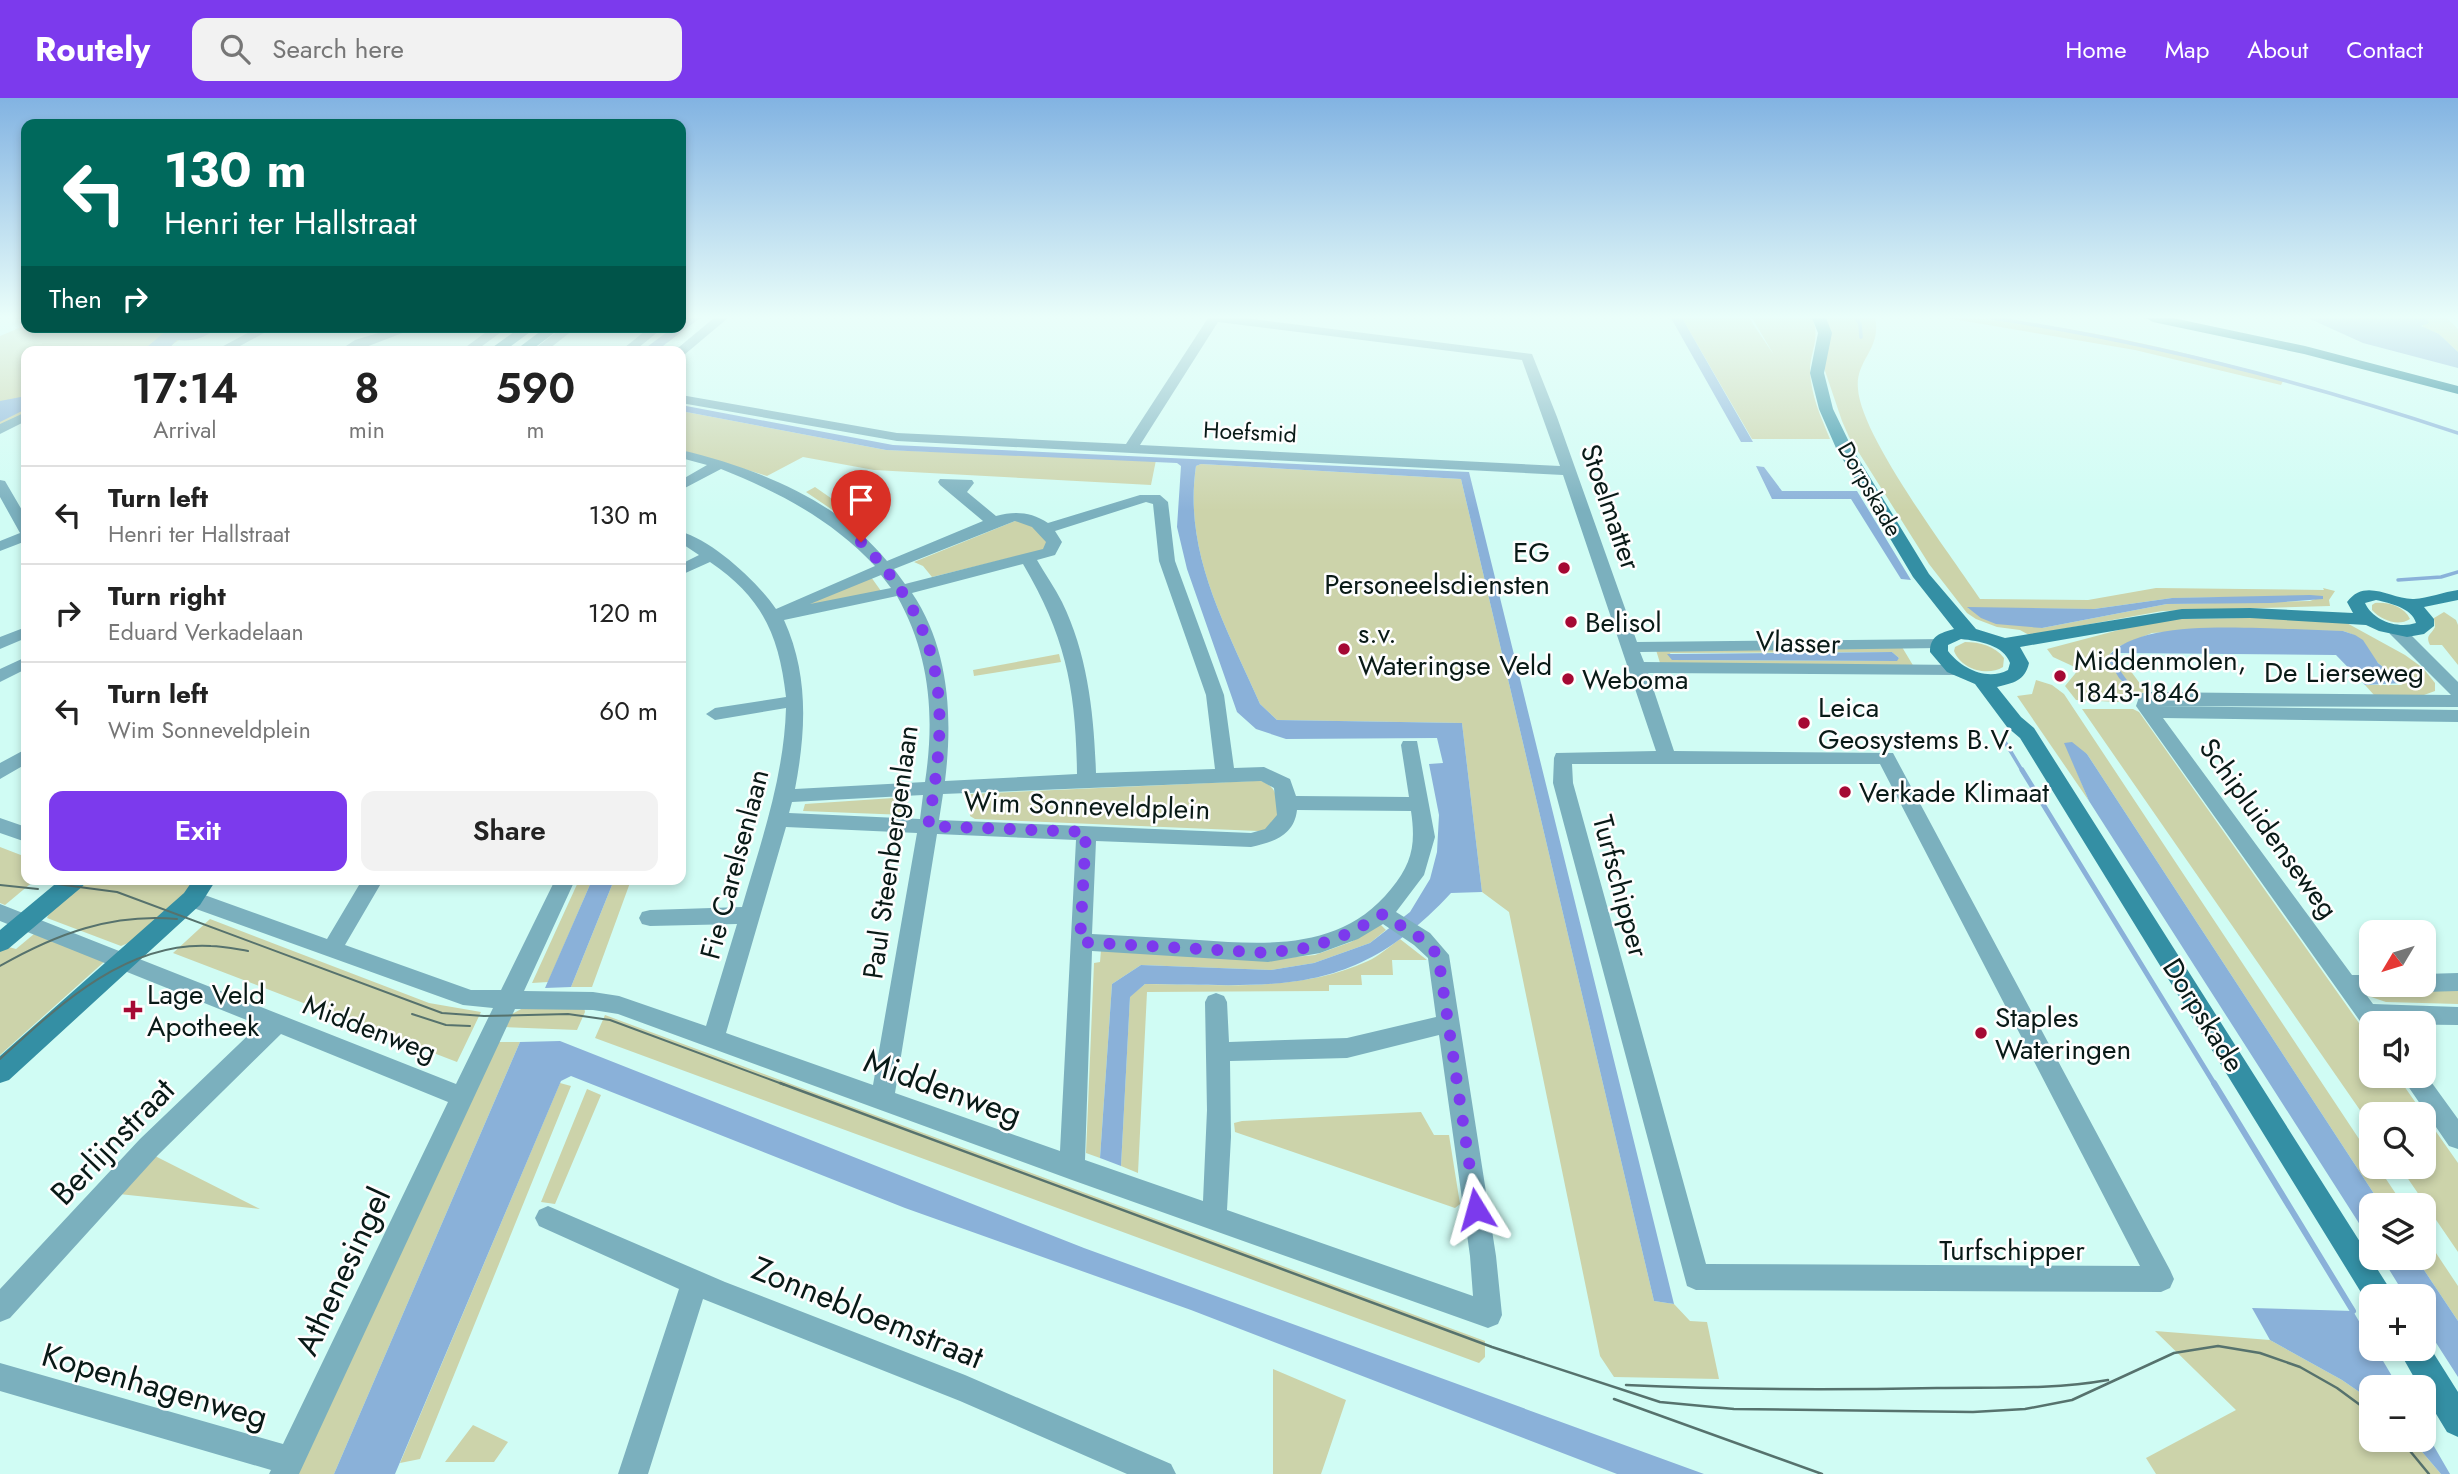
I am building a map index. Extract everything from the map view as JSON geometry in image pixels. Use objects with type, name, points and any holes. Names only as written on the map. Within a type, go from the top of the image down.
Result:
[{"type":"main road","name":"Dorpskade","points":[[1819,382],[1826,409],[1844,448],[1922,577],[1934,587],[1951,616],[1969,633]]},
{"type":"main road","points":[[2428,382],[2458,390]]},
{"type":"main road","name":"Dorpskade","points":[[1922,577],[1923,588],[1943,640],[1939,652],[1955,669]]},
{"type":"main road","points":[[2363,614],[2356,602],[2359,598],[2371,595],[2391,598],[2410,620]]},
{"type":"main road","points":[[2410,620],[2458,595]]},
{"type":"main road","points":[[2003,644],[2182,614],[2363,614],[2410,620],[2458,606]]},
{"type":"main road","points":[[1943,640],[1969,633],[2003,644],[2018,658],[2020,664],[2017,673],[2006,680],[1981,679],[1955,669]]},
{"type":"main road","points":[[2018,658],[2067,635]]},
{"type":"main road","name":"Dorpskade","points":[[1981,679],[2014,722],[2027,733],[2372,1284]]},
{"type":"main road","name":"Dorpskade","points":[[2006,680],[2026,722],[2027,733]]},
{"type":"main road","points":[[0,943],[69,885]]},
{"type":"main road","points":[[0,1072],[199,889]]},
{"type":"main road","points":[[2420,1361],[2458,1421]]},
{"type":"street","points":[[1131,448],[1173,382]]},
{"type":"street","name":"Stoelmatter","points":[[1538,382],[1639,667],[1667,757]]},
{"type":"street","name":"Hoefsmid","points":[[686,400],[897,438],[1569,471]]},
{"type":"street","points":[[0,430],[21,419]]},
{"type":"street","name":"Paul Steenbergenlaan","points":[[686,458],[720,464],[817,508],[861,542],[886,567],[903,590],[925,635],[936,678],[940,733],[935,788],[881,1100]]},
{"type":"street","points":[[686,483],[720,464]]},
{"type":"street","points":[[0,484],[21,521]]},
{"type":"street","points":[[958,493],[994,522]]},
{"type":"street","points":[[1046,529],[1145,498],[1155,498],[1160,502],[1167,561],[1215,695],[1225,774]]},
{"type":"street","points":[[1014,516],[1033,519],[1046,529],[1054,542],[1049,552],[1028,559],[903,590],[774,617],[792,606],[1014,516]]},
{"type":"street","points":[[0,546],[21,538]]},
{"type":"street","name":"Fie Carelsenlaan","points":[[686,540],[712,555],[746,584],[774,617],[788,654],[796,701],[793,751],[784,796],[713,1039]]},
{"type":"street","points":[[686,568],[712,555]]},
{"type":"street","points":[[1028,559],[1053,602],[1073,656],[1085,717],[1087,780]]},
{"type":"street","points":[[2410,620],[2458,679]]},
{"type":"street","points":[[2410,620],[2458,692]]},
{"type":"street","points":[[3,639],[21,634]]},
{"type":"street","name":"Vlasser","points":[[1632,647],[1943,640]]},
{"type":"street","points":[[0,676],[21,665]]},
{"type":"street","name":"Vlasser","points":[[1639,667],[1955,669]]},
{"type":"street","points":[[715,714],[796,701]]},
{"type":"street","name":"De Lierseweg","points":[[2148,705],[2458,701]]},
{"type":"street","name":"De Lierseweg","points":[[2148,705],[2458,716]]},
{"type":"street","name":"Schipluidenseweg","points":[[2148,705],[2366,1011]]},
{"type":"street","points":[[1080,942],[1268,953],[1312,947],[1388,917],[1414,875],[1425,837],[1410,744]]},
{"type":"street","name":"Turfschipper","points":[[1667,757],[1886,758],[2161,1279],[1696,1277],[1563,783],[1563,758],[1667,757]]},
{"type":"street","points":[[0,772],[21,758]]},
{"type":"street","name":"Wim Sonneveldplein","points":[[777,820],[1251,840],[1269,837],[1285,822],[1290,803],[1283,785],[1264,774],[1087,780],[784,796]]},
{"type":"street","points":[[1290,803],[1420,804]]},
{"type":"street","points":[[0,825],[21,833]]},
{"type":"street","points":[[1072,1168],[1086,832]]},
{"type":"street","points":[[332,948],[370,885]]},
{"type":"street","points":[[463,1097],[563,885]]},
{"type":"street","name":"Middenweg","points":[[199,889],[332,948],[471,999],[608,1002],[1488,1315],[1456,1069],[1446,1024]]},
{"type":"street","name":"Middenweg","points":[[0,912],[463,1097]]},
{"type":"street","points":[[650,918],[751,915]]},
{"type":"street","points":[[1219,1052],[1347,1048],[1446,1024],[1438,955],[1422,939],[1388,917]]},
{"type":"street","points":[[2436,983],[2458,982]]},
{"type":"street","points":[[2346,984],[2359,984]]},
{"type":"street","points":[[1214,1218],[1218,1176],[1219,1052],[1216,1002]]},
{"type":"street","points":[[2436,1017],[2458,1016]]},
{"type":"street","name":"Berlijnstraat","points":[[0,1309],[149,1147],[277,1023]]},
{"type":"street","points":[[2422,1088],[2458,1138]]},
{"type":"street","name":"Athenesingel","points":[[287,1468],[463,1097]]},
{"type":"street","name":"Zonnebloemstraat","points":[[548,1218],[695,1282],[965,1389],[1152,1472]]},
{"type":"street","points":[[633,1474],[695,1282]]},
{"type":"street","name":"Kopenhagenweg","points":[[0,1377],[287,1468]]},
{"type":"green space","points":[[0,382],[21,382],[21,416],[0,427]]},
{"type":"green space","points":[[1719,382],[1811,382],[1830,439],[1752,439]]},
{"type":"green space","points":[[1829,382],[1858,382],[1863,410],[1890,465],[1980,599],[2088,600],[2156,588],[2324,590],[2323,588],[2335,591],[2329,600],[2330,606],[2162,611],[2029,635],[2020,630],[1997,627],[1967,613],[1929,564],[1849,437]],"holes":[[[2323,596],[2310,601],[2167,604],[2042,628],[1968,608],[2094,609],[2172,598]]]},
{"type":"green space","points":[[686,412],[886,450],[1156,460],[1151,485],[874,470],[803,457],[767,476],[686,452]]},
{"type":"green space","points":[[1201,464],[1461,479],[1654,1301],[1674,1304],[1690,1321],[1707,1322],[1719,1379],[1614,1377],[1600,1356],[1509,912],[1482,892],[1462,723],[1277,720],[1260,704],[1221,617],[1202,559],[1194,498],[1196,466]]},
{"type":"green space","points":[[815,487],[871,526],[862,530],[806,492]]},
{"type":"green space","points":[[1015,521],[1026,521],[1047,537],[1047,549],[932,577],[923,566],[914,562]]},
{"type":"green space","points":[[871,577],[881,591],[810,608],[807,603]]},
{"type":"green space","points":[[2375,603],[2395,606],[2404,611],[2410,619],[2395,622],[2380,617],[2372,610]]},
{"type":"green space","points":[[2444,612],[2456,620],[2458,625],[2458,665],[2442,645],[2430,645],[2429,642],[2428,637],[2435,627],[2434,618]]},
{"type":"green space","points":[[2298,617],[2345,622],[2423,668],[2435,683],[2435,691],[2424,695],[2374,695],[2365,685],[2402,685],[2376,661],[2359,639],[2343,631],[2195,630],[2152,633],[2115,648],[2107,658],[2124,684],[2115,663],[2121,658],[2147,693],[2125,692],[2126,698],[2117,697],[2119,702],[2076,700],[2065,686],[2079,669],[2053,657],[2047,649],[2149,622]]},
{"type":"green space","points":[[1965,642],[1982,644],[1996,650],[2004,658],[2003,667],[1982,671],[1968,667],[1954,651],[1955,647]]},
{"type":"green space","points":[[1902,647],[1914,667],[1660,663],[1656,650]],"holes":[[[1892,652],[1899,658],[1896,661],[1673,660],[1670,653]]]},
{"type":"green space","points":[[1059,654],[1061,662],[974,676],[973,670]]},
{"type":"green space","points":[[2036,680],[2052,685],[2064,694],[2359,1139],[2359,1171],[2087,754],[2065,743],[2089,801],[2017,696],[2032,694]]},
{"type":"green space","points":[[2082,709],[2133,709],[2139,712],[2359,1023],[2359,1088],[2405,1088],[2415,1102],[2359,1102],[2359,1109]]},
{"type":"green space","points":[[1254,778],[1272,788],[1276,796],[1278,817],[1265,834],[1258,831],[975,819],[970,816],[972,803],[969,794],[1253,781]]},
{"type":"green space","points":[[908,797],[906,815],[803,811],[805,804]]},
{"type":"green space","points":[[0,847],[21,855],[21,885],[29,885],[5,905],[0,903]]},
{"type":"green space","points":[[74,885],[195,885],[140,938],[121,946],[47,918],[52,906]]},
{"type":"green space","points":[[577,885],[590,885],[548,982],[532,983]]},
{"type":"green space","points":[[612,885],[629,885],[592,987],[571,987]]},
{"type":"green space","points":[[210,919],[429,1003],[481,1012],[457,1062],[173,953]]},
{"type":"green space","points":[[1380,924],[1386,930],[1370,943],[1314,963],[1271,970],[1141,965],[1112,984],[1100,1158],[1086,1153],[1094,963],[1100,962],[1101,950],[1264,960],[1315,955],[1351,942]]},
{"type":"green space","points":[[34,934],[105,961],[0,1055],[0,950],[5,946],[16,949]]},
{"type":"green space","points":[[1400,939],[1427,960],[1392,960],[1393,975],[1361,975],[1362,985],[1329,985],[1329,991],[1147,992],[1138,1173],[1121,1166],[1130,996],[1145,984],[1258,985],[1314,978],[1368,961]]},
{"type":"green space","points":[[2436,978],[2458,978],[2458,1004],[2386,1002],[2374,998],[2436,998]]},
{"type":"green space","points":[[584,1006],[585,1012],[577,1030],[505,1027],[512,1014],[525,1007]]},
{"type":"green space","points":[[605,1015],[1485,1341],[1485,1357],[1479,1363],[595,1038]]},
{"type":"green space","points":[[496,1042],[520,1042],[334,1474],[294,1474]]},
{"type":"green space","points":[[560,1083],[571,1086],[420,1459],[400,1463]]},
{"type":"green space","points":[[587,1089],[601,1095],[555,1204],[541,1202]]},
{"type":"green space","points":[[1421,1112],[1434,1135],[1449,1135],[1460,1204],[1455,1208],[1235,1132],[1234,1123],[1242,1121]]},
{"type":"green space","points":[[2436,1132],[2458,1163],[2458,1252],[2436,1220],[2436,1193],[2418,1193],[2408,1179],[2436,1179]]},
{"type":"green space","points":[[155,1156],[260,1209],[119,1194]]},
{"type":"green space","points":[[2364,1179],[2386,1179],[2395,1193],[2374,1193]]},
{"type":"green space","points":[[2436,1253],[2458,1286],[2458,1321],[2436,1284],[2424,1270],[2436,1270]]},
{"type":"green space","points":[[2155,1331],[2270,1340],[2359,1392],[2359,1452],[2422,1452],[2441,1474],[2156,1474],[2146,1458],[2236,1410]]},
{"type":"green space","points":[[1273,1369],[1346,1400],[1321,1474],[1273,1474]]},
{"type":"green space","points":[[473,1425],[508,1442],[494,1462],[445,1462]]},
{"type":"water","points":[[1707,382],[1719,382],[1753,442],[1741,442]]},
{"type":"water","points":[[21,397],[21,412],[0,422],[0,401]]},
{"type":"water","points":[[686,406],[893,445],[1469,472],[1674,1304],[1654,1301],[1461,479],[1201,464],[1196,466],[1196,529],[1202,559],[1221,617],[1260,704],[1277,720],[1462,723],[1482,892],[1451,893],[1415,927],[1381,952],[1346,969],[1311,979],[1274,984],[1145,984],[1130,997],[1121,1166],[1100,1158],[1112,984],[1141,965],[1271,970],[1314,963],[1370,943],[1410,912],[1430,879],[1437,852],[1439,815],[1429,764],[1443,763],[1437,738],[1286,739],[1256,729],[1237,712],[1187,569],[1177,527],[1181,466],[1177,463],[886,450],[686,412]]},
{"type":"water","points":[[1756,466],[1764,467],[1782,491],[1857,491],[1911,580],[1901,579],[1851,499],[1772,499]]},
{"type":"water","points":[[2323,596],[2323,599],[2271,603],[2167,604],[2042,628],[1996,624],[1981,618],[1967,607],[2094,609],[2172,598]]},
{"type":"water","points":[[2194,628],[2343,631],[2355,635],[2363,640],[2378,663],[2403,683],[2365,685],[2336,655],[2118,653],[2121,658],[2116,665],[2132,687],[2128,687],[2107,658],[2122,645],[2167,631]]},
{"type":"water","points":[[1892,652],[1899,658],[1897,661],[1672,660],[1667,654]]},
{"type":"water","points":[[2072,742],[2087,754],[2359,1171],[2359,1179],[2364,1179],[2374,1193],[2359,1193],[2359,1223],[2089,801],[2064,743]]},
{"type":"water","points":[[590,885],[612,885],[571,987],[545,988]]},
{"type":"water","points":[[560,1041],[1084,1248],[1704,1474],[1617,1474],[1191,1310],[905,1208],[571,1076],[561,1081],[395,1474],[334,1474],[520,1042]]},
{"type":"water","points":[[2389,1270],[2424,1270],[2433,1284],[2398,1284]]},
{"type":"water","points":[[2436,1288],[2458,1321],[2458,1377],[2436,1343]]},
{"type":"water","points":[[2252,1308],[2353,1311],[2359,1321],[2359,1361],[2383,1361],[2391,1375],[2359,1375],[2359,1392],[2270,1340]]},
{"type":"water","points":[[2436,1450],[2450,1474],[2441,1474],[2422,1452],[2436,1452]]},
{"type":"waterway","points":[[2289,382],[2458,433]]},
{"type":"waterway","points":[[2398,580],[2441,577],[2458,572]]},
{"type":"waterway","points":[[2005,742],[2023,772]]},
{"type":"waterway","points":[[2022,770],[2215,1085]]},
{"type":"waterway","points":[[2214,1083],[2353,1311]]},
{"type":"tram line","points":[[0,885],[38,889]]},
{"type":"tram line","points":[[64,885],[117,892],[442,1013],[484,1016],[568,1014],[610,1020],[785,1085]]},
{"type":"tram line","points":[[0,966],[42,944],[85,928],[130,919],[177,919]]},
{"type":"tram line","points":[[0,1059],[45,1018],[95,981],[122,966],[150,954],[180,947],[216,946],[248,951]]},
{"type":"tram line","points":[[412,1014],[446,1025],[470,1026]]},
{"type":"tram line","points":[[780,1083],[1492,1347],[1660,1402],[1734,1409],[1973,1412],[2025,1409],[2072,1400],[2174,1353],[2218,1346],[2260,1353],[2300,1367],[2359,1404]]},
{"type":"tram line","points":[[1626,1385],[1782,1389],[2001,1388],[2044,1387],[2108,1380]]},
{"type":"tram line","points":[[1614,1399],[1822,1474]]},
{"type":"tram line","points":[[2411,1452],[2429,1474]]},
{"type":"place","name":"EG Personeelsdiensten","points":[[1564,568]]},
{"type":"place","name":"Belisol","points":[[1571,622]]},
{"type":"place","name":"s.v. Wateringse Veld","points":[[1344,649]]},
{"type":"place","name":"Middenmolen, 1843-1846","points":[[2060,676]]},
{"type":"place","name":"Weboma","points":[[1568,679]]},
{"type":"place","name":"Leica Geosystems B.V.","points":[[1804,723]]},
{"type":"place","name":"Verkade Klimaat","points":[[1845,792]]},
{"type":"place","name":"Lage Veld Apotheek","points":[[133,1010]]},
{"type":"place","name":"Staples Wateringen","points":[[1981,1033]]},
{"type":"route","points":[[861,542],[886,567],[915,611],[925,635],[935,673],[940,733],[928,826],[1086,832],[1080,942],[1268,953],[1312,947],[1350,933],[1383,914],[1422,939],[1438,955],[1446,1024],[1456,1069],[1476,1209]]}]
